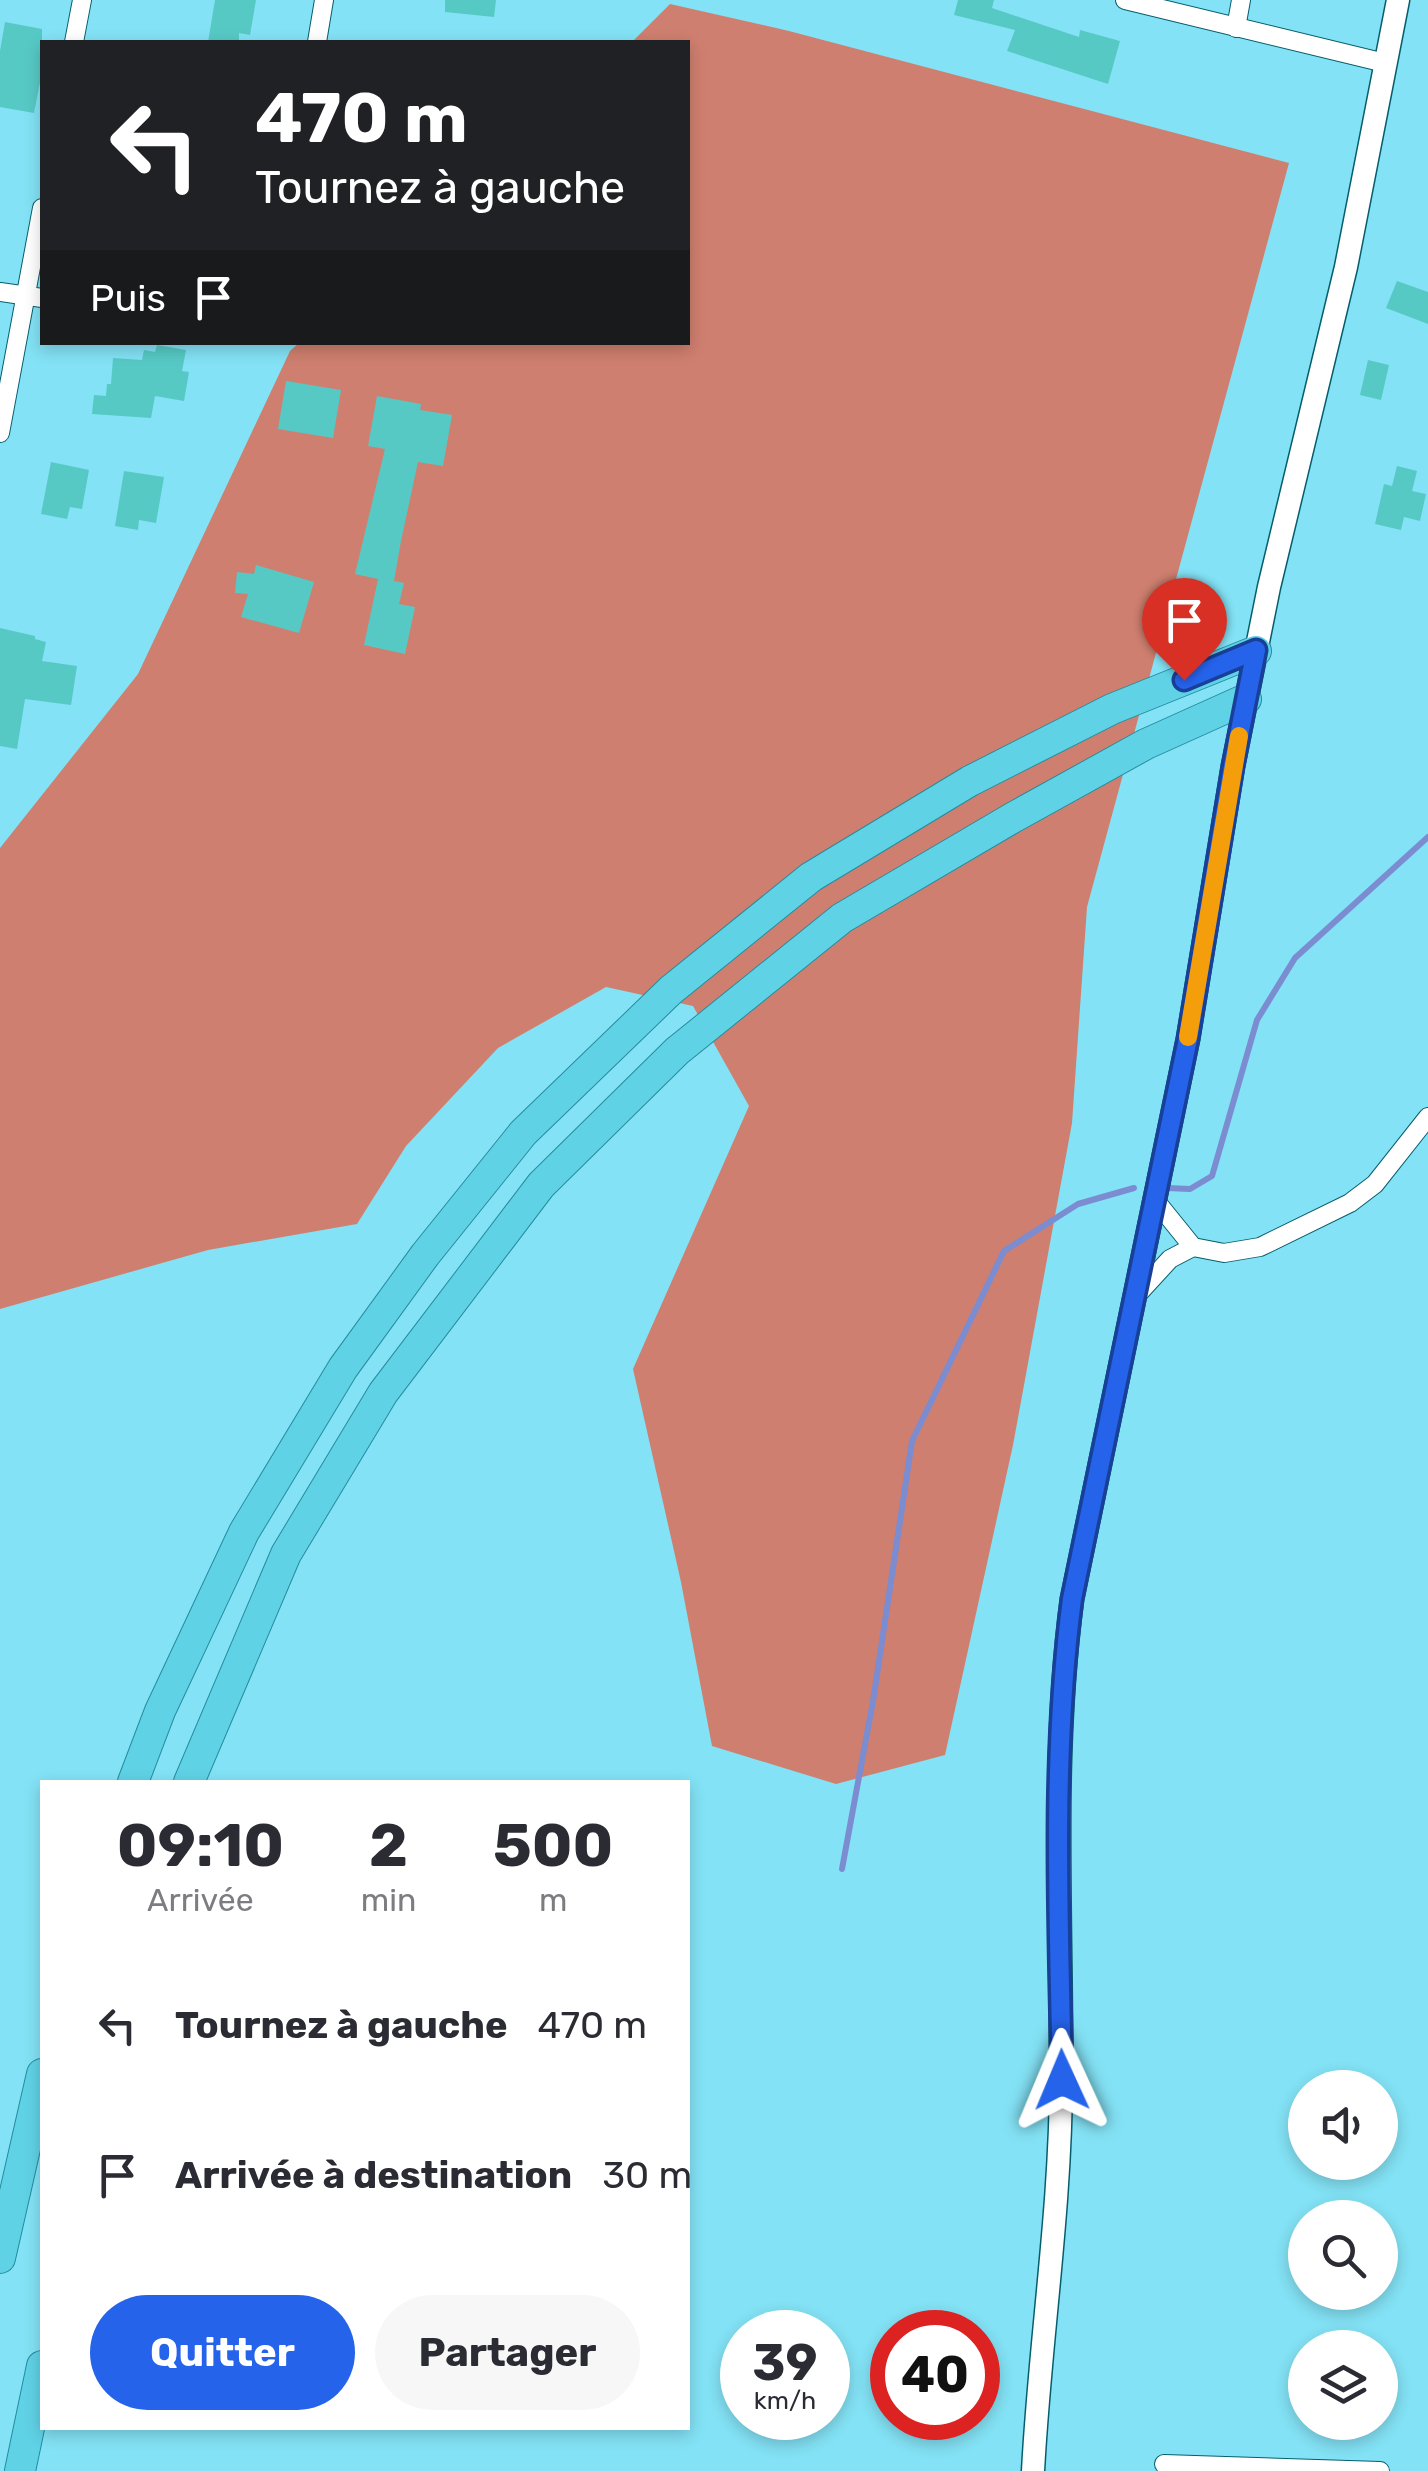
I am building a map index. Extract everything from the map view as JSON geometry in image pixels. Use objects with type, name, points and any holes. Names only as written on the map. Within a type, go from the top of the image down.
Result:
[{"type":"highway","points":[[134,1780],[160,1710],[244,1532],[323,1400],[425,1255],[522,1133],[671,990],[811,877],[970,781],[1112,709],[1256,650]]},
{"type":"highway","points":[[190,1780],[286,1554],[383,1393],[541,1184],[677,1050],[842,918],[1146,744],[1246,699]]},
{"type":"highway","points":[[0,2258],[40,2083]]},
{"type":"highway","points":[[20,2471],[40,2376]]},
{"type":"street","points":[[74,40],[82,0]]},
{"type":"street","points":[[316,40],[324,0]]},
{"type":"street","points":[[1125,0],[1385,64]]},
{"type":"street","points":[[1236,28],[1241,0]]},
{"type":"street","points":[[1032,2471],[1055,2232],[1062,2080],[1060,1765],[1062,1672],[1072,1599],[1188,1039],[1246,699],[1346,267],[1398,0]]},
{"type":"street","points":[[0,433],[34,298],[40,230]]},
{"type":"street","points":[[0,292],[34,298]]},
{"type":"street","points":[[1136,1296],[1170,1260],[1194,1248],[1224,1252],[1260,1248],[1350,1203],[1375,1184],[1428,1117]]},
{"type":"street","points":[[1155,1200],[1194,1248]]},
{"type":"street","points":[[1164,2464],[1380,2471]]},
{"type":"shaded area","points":[[670,4],[789,31],[1289,163],[1087,907],[1072,1123],[1013,1445],[945,1755],[836,1784],[712,1746],[681,1582],[633,1369],[749,1106],[693,1006],[606,987],[498,1048],[406,1146],[357,1224],[208,1250],[0,1309],[0,848],[138,674],[290,351],[297,345],[690,345],[690,40],[634,40]]},
{"type":"building","points":[[215,0],[256,0],[250,35],[239,33],[239,40],[208,40]]},
{"type":"building","points":[[445,0],[496,0],[494,17],[445,12]]},
{"type":"building","points":[[958,0],[994,0],[992,8],[1079,37],[1080,30],[1120,41],[1108,84],[1007,51],[1015,30],[954,15]]},
{"type":"building","points":[[5,22],[42,29],[40,82],[34,113],[0,107],[0,51]]},
{"type":"building","points":[[1397,281],[1428,292],[1428,324],[1386,308]]},
{"type":"building","points":[[157,345],[186,350],[182,371],[189,372],[184,401],[155,396],[151,418],[92,414],[94,395],[106,396],[107,384],[111,384],[113,358],[142,360],[144,350],[155,352]]},
{"type":"building","points":[[1368,360],[1389,365],[1381,400],[1360,395]]},
{"type":"building","points":[[286,381],[341,390],[333,438],[278,429]]},
{"type":"building","points":[[377,396],[421,404],[420,410],[452,415],[443,466],[418,462],[401,541],[394,581],[404,583],[399,604],[415,607],[405,654],[364,645],[378,579],[355,574],[385,449],[368,446]]},
{"type":"building","points":[[51,462],[89,470],[82,509],[70,507],[67,519],[41,514]]},
{"type":"building","points":[[1397,466],[1417,471],[1412,491],[1426,494],[1420,521],[1404,517],[1401,530],[1375,524],[1384,484],[1392,486]]},
{"type":"building","points":[[124,471],[164,477],[156,523],[139,520],[138,530],[115,526]]},
{"type":"building","points":[[256,565],[314,582],[299,633],[241,617],[248,594],[235,593],[237,572],[254,574]]},
{"type":"building","points":[[0,628],[46,642],[42,661],[77,666],[71,705],[25,699],[17,749],[0,746]]},
{"type":"waterway","points":[[1167,1188],[1190,1189],[1212,1176],[1257,1020],[1295,958],[1428,837]]},
{"type":"waterway","points":[[842,1869],[873,1701],[912,1441],[1004,1251],[1078,1204],[1134,1188]]},
{"type":"slow traffic","points":[[1188,1037],[1239,736]]},
{"type":"route","points":[[1062,2080],[1062,1672],[1072,1599],[1188,1039],[1256,650],[1184,680]]}]
